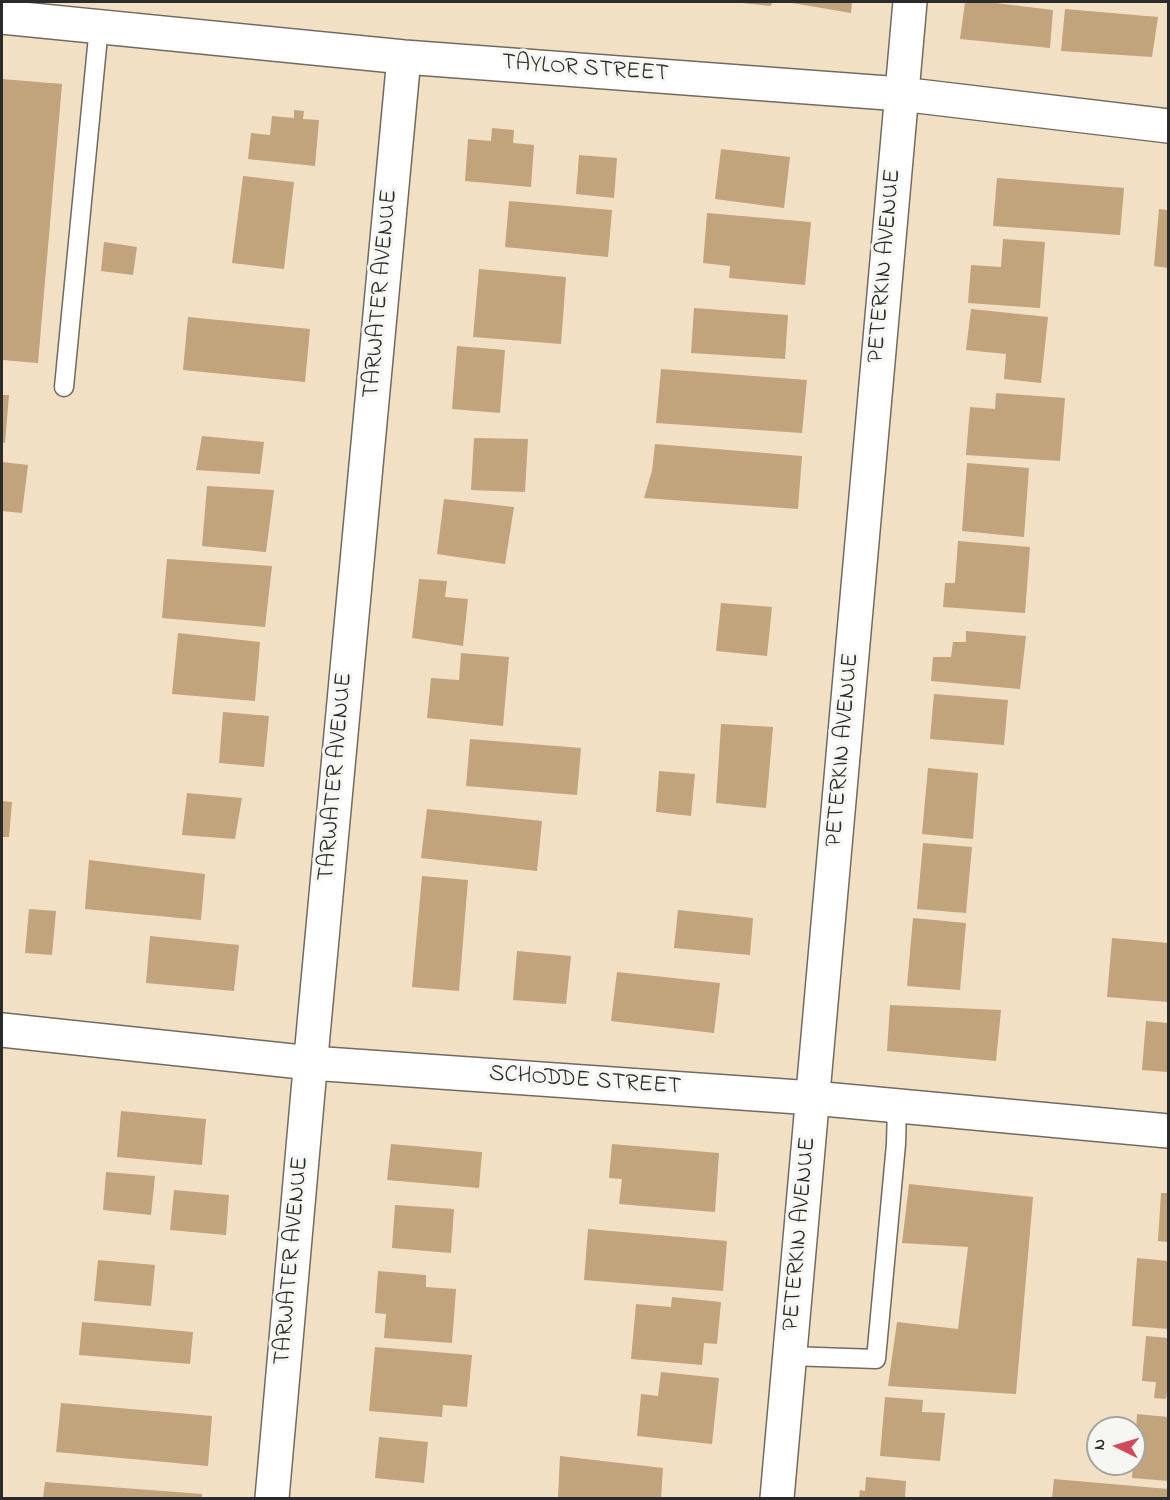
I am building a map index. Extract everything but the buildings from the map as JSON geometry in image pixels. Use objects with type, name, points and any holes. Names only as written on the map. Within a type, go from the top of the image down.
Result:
[{"type":"street","name":"PETERKIN AVENUE","points":[[777,1498],[910,2]]},
{"type":"street","name":"TAYLOR STREET","points":[[2,17],[404,57],[901,94],[1168,126]]},
{"type":"street","name":"TARWATER AVENUE","points":[[272,1498],[310,1063],[404,57]]},
{"type":"street","name":"SCHODDE STREET","points":[[2,1030],[310,1063],[813,1098],[1168,1131]]},
{"type":"lane","points":[[64,387],[99,26]]},
{"type":"lane","points":[[790,1356],[876,1359],[896,1144],[897,1106]]}]
